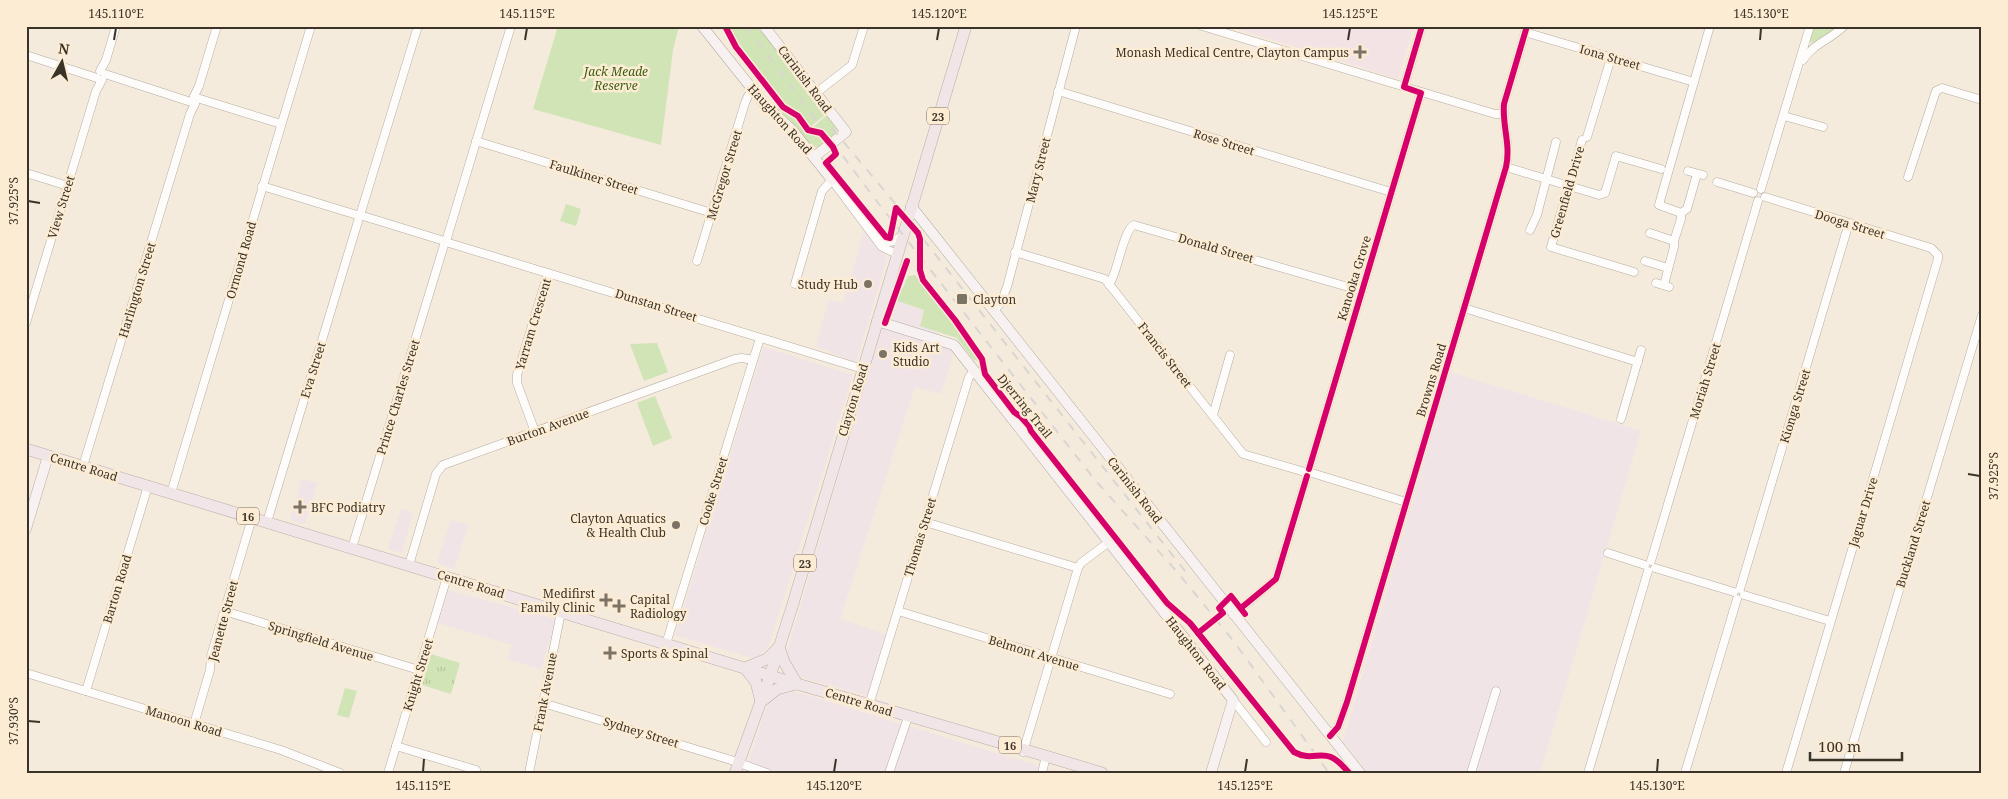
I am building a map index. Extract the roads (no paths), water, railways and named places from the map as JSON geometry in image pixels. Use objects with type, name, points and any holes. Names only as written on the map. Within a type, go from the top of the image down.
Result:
[{"type":"main road","name":"Clayton Road","points":[[737,768],[779,647],[966,26]]},
{"type":"main road","name":"Centre Road","points":[[26,449],[770,676],[912,718],[942,724],[1023,752],[1044,763],[1083,773]]},
{"type":"main road","points":[[779,647],[784,662],[797,684],[777,689],[761,702],[756,682],[745,668],[767,659],[779,647]]},
{"type":"main road","name":"Centre Road","points":[[1044,763],[1102,773]]},
{"type":"street","name":"View Street","points":[[27,319],[116,26]]},
{"type":"street","name":"Harlington Street","points":[[83,466],[217,26]]},
{"type":"street","name":"Ormond Road","points":[[171,493],[234,287],[310,26]]},
{"type":"street","name":"Eva Street","points":[[267,522],[418,26]]},
{"type":"street","name":"Prince Charles Street","points":[[352,548],[511,26]]},
{"type":"street","name":"Haughton Road","points":[[702,26],[768,109],[793,131],[869,227],[882,247],[897,254]]},
{"type":"street","name":"Carinish Road","points":[[764,26],[846,132],[814,157]]},
{"type":"street","points":[[816,93],[852,65],[864,26]]},
{"type":"street","name":"Mary Street","points":[[994,311],[1002,302],[1036,182],[1076,26]]},
{"type":"street","points":[[1202,26],[1421,93],[1495,114],[1503,114]]},
{"type":"street","points":[[1404,87],[1422,26]]},
{"type":"street","points":[[1681,213],[1659,205],[1710,26]]},
{"type":"street","name":"Moriah Street","points":[[1588,773],[1810,26]]},
{"type":"street","points":[[1798,68],[1810,50],[1830,38],[1844,26]]},
{"type":"street","name":"Iona Street","points":[[1526,29],[1611,58],[1694,82]]},
{"type":"street","name":"Browns Road","points":[[1330,736],[1338,727],[1347,702],[1506,167],[1508,146],[1503,114],[1504,104],[1526,29]]},
{"type":"street","points":[[26,55],[178,97],[210,102],[281,124]]},
{"type":"street","name":"Greenfield Drive","points":[[1611,58],[1569,186],[1551,248],[1634,272]]},
{"type":"street","points":[[1908,177],[1936,91],[1942,88],[1982,100]]},
{"type":"street","name":"McGregor Street","points":[[697,261],[748,96],[754,90]]},
{"type":"street","name":"Rose Street","points":[[1058,91],[1391,192]]},
{"type":"street","name":"Kanooka Grove","points":[[1234,614],[1276,579],[1421,93]]},
{"type":"street","points":[[1784,116],[1823,127]]},
{"type":"street","name":"Faulkiner Street","points":[[476,141],[712,213]]},
{"type":"street","points":[[1530,230],[1537,215],[1556,142]]},
{"type":"street","points":[[1506,167],[1603,195],[1616,156],[1661,169]]},
{"type":"street","points":[[1681,213],[1686,209],[1700,174],[1688,171]]},
{"type":"street","points":[[26,173],[68,186]]},
{"type":"street","points":[[794,284],[822,191],[832,180]]},
{"type":"street","points":[[1717,182],[1754,193],[1757,190],[1761,196]]},
{"type":"street","name":"Dunstan Street","points":[[262,186],[862,369]]},
{"type":"street","name":"Dooga Street","points":[[1761,196],[1936,251]]},
{"type":"street","name":"Carinish Road","points":[[911,206],[1360,773]]},
{"type":"street","points":[[1663,285],[1681,213]]},
{"type":"street","name":"Kionga Street","points":[[1685,773],[1850,223]]},
{"type":"street","name":"Donald Street","points":[[1109,285],[1114,278],[1128,230],[1134,225],[1362,291]]},
{"type":"street","points":[[869,227],[889,242],[895,241],[904,234]]},
{"type":"street","points":[[1650,233],[1674,240]]},
{"type":"street","name":"Jaguar Drive","points":[[1786,773],[1938,259],[1936,251]]},
{"type":"street","name":"Francis Street","points":[[1015,252],[1105,279],[1243,454],[1406,502]]},
{"type":"street","points":[[1645,261],[1668,268]]},
{"type":"street","name":"Yarram Crescent","points":[[535,432],[517,383],[517,374],[548,273]]},
{"type":"street","points":[[1464,308],[1638,362]]},
{"type":"street","name":"Buckland Street","points":[[1844,773],[1982,316]]},
{"type":"street","name":"Haughton Road","points":[[877,321],[954,345],[1266,742]]},
{"type":"street","name":"Cooke Street","points":[[666,644],[760,338]]},
{"type":"street","points":[[1621,419],[1641,350]]},
{"type":"street","points":[[1212,415],[1230,355]]},
{"type":"street","name":"Burton Avenue","points":[[408,565],[436,474],[444,465],[735,359],[753,360]]},
{"type":"street","name":"Thomas Street","points":[[869,704],[968,377],[974,372]]},
{"type":"street","points":[[26,530],[48,456]]},
{"type":"street","name":"Barton Road","points":[[86,691],[148,486]]},
{"type":"street","name":"Jeanette Street","points":[[194,724],[210,670],[211,656],[252,518]]},
{"type":"street","points":[[925,522],[1078,568]]},
{"type":"street","points":[[1023,752],[1078,568],[1109,542]]},
{"type":"street","points":[[1608,553],[1830,621]]},
{"type":"street","name":"Knight Street","points":[[388,773],[447,577]]},
{"type":"street","name":"Springfield Avenue","points":[[224,611],[419,670]]},
{"type":"street","name":"Belmont Avenue","points":[[898,611],[1170,694]]},
{"type":"street","name":"Frank Avenue","points":[[529,773],[561,612]]},
{"type":"street","name":"Manoon Road","points":[[26,673],[281,750],[340,773]]},
{"type":"street","points":[[1471,773],[1496,691]]},
{"type":"street","points":[[1211,773],[1234,700]]},
{"type":"street","name":"Sydney Street","points":[[543,703],[737,768],[767,773]]},
{"type":"street","points":[[889,773],[912,718]]},
{"type":"street","points":[[396,746],[476,770]]},
{"type":"railway","points":[[746,26],[875,199],[1095,480],[1179,574],[1235,643],[1329,773]]},
{"type":"railway","points":[[832,128],[893,201],[1189,576]]},
{"type":"place","name":"Monash Medical Centre, Clayton Campus","points":[[1360,52]]},
{"type":"place","name":"Study Hub","points":[[868,284]]},
{"type":"place","name":"Clayton","points":[[962,299]]},
{"type":"place","name":"Kids Art Studio","points":[[883,354]]},
{"type":"place","name":"BFC Podiatry","points":[[300,507]]},
{"type":"place","name":"Clayton Aquatics & Health Club","points":[[676,525]]},
{"type":"place","name":"Medifirst Family Clinic","points":[[606,600]]},
{"type":"place","name":"Capital Radiology","points":[[619,606]]},
{"type":"place","name":"Sports & Spinal","points":[[610,653]]},
{"type":"park label","name":"Jack Meade Reserve","points":[[616,78]]}]
